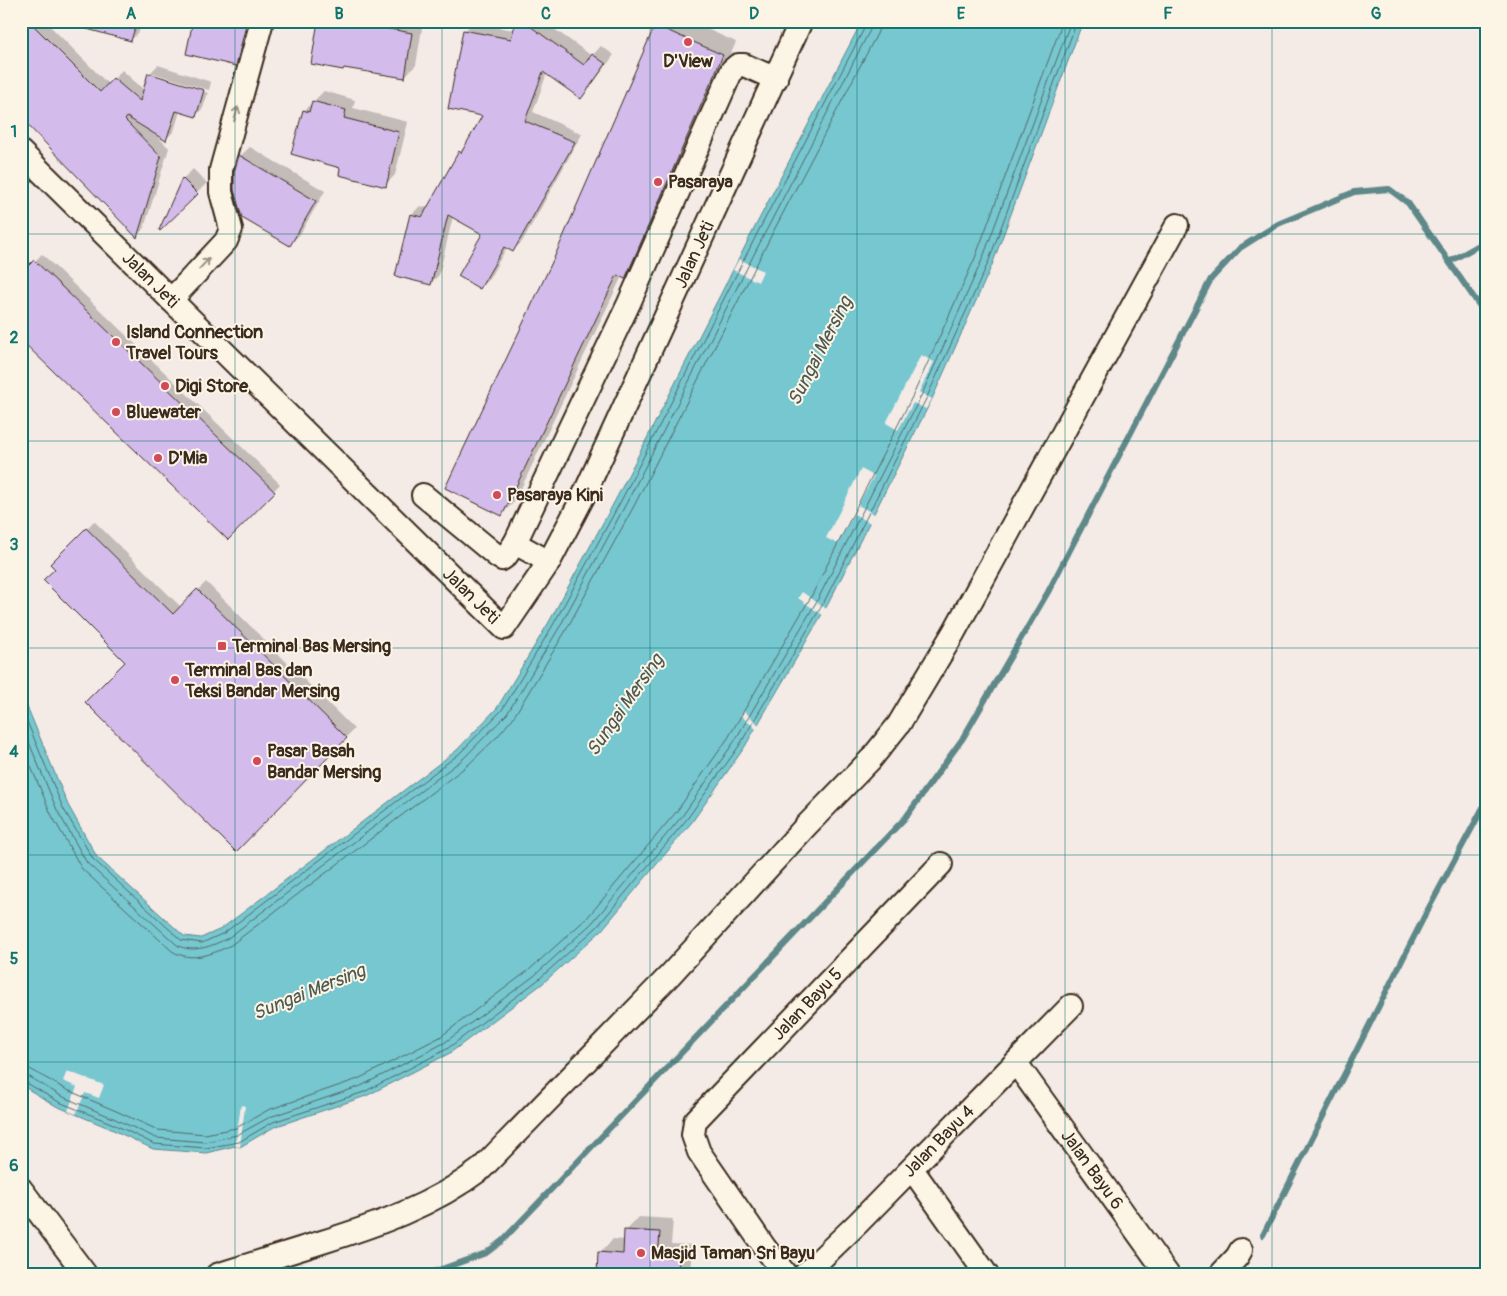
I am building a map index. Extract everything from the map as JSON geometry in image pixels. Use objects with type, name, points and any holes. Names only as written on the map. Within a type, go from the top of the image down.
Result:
[{"type":"street","points":[[171,300],[226,240],[231,229],[221,192],[221,170],[262,21]]},
{"type":"street","name":"Jalan Jeti","points":[[21,152],[504,628],[549,562],[583,497],[801,21]]},
{"type":"street","points":[[423,495],[497,556],[502,558],[506,556],[515,543],[629,303],[732,70],[738,65],[744,65],[776,79]]},
{"type":"street","points":[[217,1275],[369,1227],[426,1204],[458,1186],[481,1169],[670,975],[806,826],[871,759],[899,724],[954,632],[1177,225]]},
{"type":"street","points":[[515,543],[549,562]]},
{"type":"street","name":"Jalan Bayu 5","points":[[786,1275],[765,1248],[699,1152],[693,1135],[696,1121],[940,864]]},
{"type":"street","name":"Jalan Bayu 4","points":[[804,1275],[912,1169],[1071,1006]]},
{"type":"street","name":"Jalan Bayu 6","points":[[1016,1063],[1168,1275]]},
{"type":"street","points":[[912,1169],[987,1275]]},
{"type":"street","points":[[24,1192],[86,1275]]},
{"type":"street","points":[[1220,1275],[1241,1250]]},
{"type":"water","name":"Sungai Mersing","points":[[862,21],[1083,21],[992,265],[932,399],[828,604],[744,748],[692,822],[601,931],[542,984],[450,1053],[366,1096],[274,1127],[240,1147],[235,1146],[206,1153],[153,1149],[56,1106],[21,1085],[21,692],[68,805],[97,857],[184,936],[201,938],[221,929],[457,750],[497,708],[549,622],[617,497]]},
{"type":"pier","points":[[739,259],[763,271],[758,282],[733,270]]},
{"type":"pier","points":[[921,355],[934,362],[919,392],[932,399],[926,409],[913,403],[898,430],[886,423]]},
{"type":"pier","points":[[861,469],[874,476],[858,505],[876,515],[872,524],[854,514],[838,544],[826,538]]},
{"type":"pier","points":[[802,592],[828,610],[824,616],[798,598]]},
{"type":"pier","points":[[744,711],[760,726],[757,730],[740,715]]},
{"type":"pier","points":[[67,1071],[104,1085],[99,1098],[85,1093],[76,1114],[68,1111],[77,1087],[63,1081]]},
{"type":"pier","points":[[241,1105],[245,1106],[240,1147],[235,1146]]},
{"type":"building","points":[[21,21],[29,21],[100,92],[113,78],[140,101],[148,73],[204,90],[196,117],[176,111],[166,141],[127,117],[125,120],[161,157],[137,238],[21,118]]},
{"type":"building","points":[[76,21],[137,21],[131,41],[76,26]]},
{"type":"building","points":[[193,21],[247,21],[236,66],[186,54]]},
{"type":"building","points":[[318,21],[345,21],[412,33],[405,78],[311,64]]},
{"type":"building","points":[[516,21],[523,21],[584,65],[592,54],[606,64],[581,99],[543,72],[525,121],[575,142],[513,252],[504,247],[480,289],[458,276],[482,234],[448,215],[431,285],[395,276],[410,214],[422,217],[459,151],[461,153],[482,116],[448,109],[463,30],[511,39]]},
{"type":"building","points":[[655,25],[723,55],[625,279],[617,275],[502,516],[445,488],[554,258]]},
{"type":"building","points":[[312,101],[346,110],[344,118],[399,132],[386,187],[339,175],[340,168],[291,154],[303,110],[309,112]]},
{"type":"building","points":[[239,155],[316,201],[290,246],[242,218],[234,190],[234,172]]},
{"type":"building","points":[[182,178],[198,194],[160,231],[159,230]]},
{"type":"building","points":[[34,260],[275,492],[228,540],[21,340],[21,273]]},
{"type":"building","points":[[86,528],[173,614],[197,589],[347,738],[236,852],[85,702],[125,662],[43,580],[55,569],[50,564]]},
{"type":"building","name":"Masjid Taman Sri Bayu","points":[[624,1230],[660,1232],[658,1257],[679,1258],[678,1275],[597,1275],[598,1252],[623,1254]]},
{"type":"waterway","points":[[425,1275],[486,1253],[502,1241],[906,817],[963,738],[1048,592],[1211,279],[1240,248],[1278,224],[1354,192],[1389,189],[1408,203],[1486,315]]},
{"type":"waterway","points":[[1449,262],[1486,241]]},
{"type":"waterway","points":[[1263,1235],[1425,915],[1486,802]]},
{"type":"place","name":"D'View","points":[[688,42]]},
{"type":"place","name":"Pasaraya","points":[[658,182]]},
{"type":"place","name":"Island Connection Travel Tours","points":[[116,342]]},
{"type":"place","name":"Digi Store","points":[[165,386]]},
{"type":"place","name":"Bluewater","points":[[116,412]]},
{"type":"place","name":"D'Mia","points":[[158,458]]},
{"type":"place","name":"Pasaraya Kini","points":[[497,495]]},
{"type":"place","name":"Terminal Bas Mersing","points":[[222,646]]},
{"type":"place","name":"Terminal Bas dan Teksi Bandar Mersing","points":[[175,680]]},
{"type":"place","name":"Pasar Basah Bandar Mersing","points":[[257,761]]},
{"type":"place","name":"Masjid Taman Sri Bayu","points":[[641,1253]]}]
